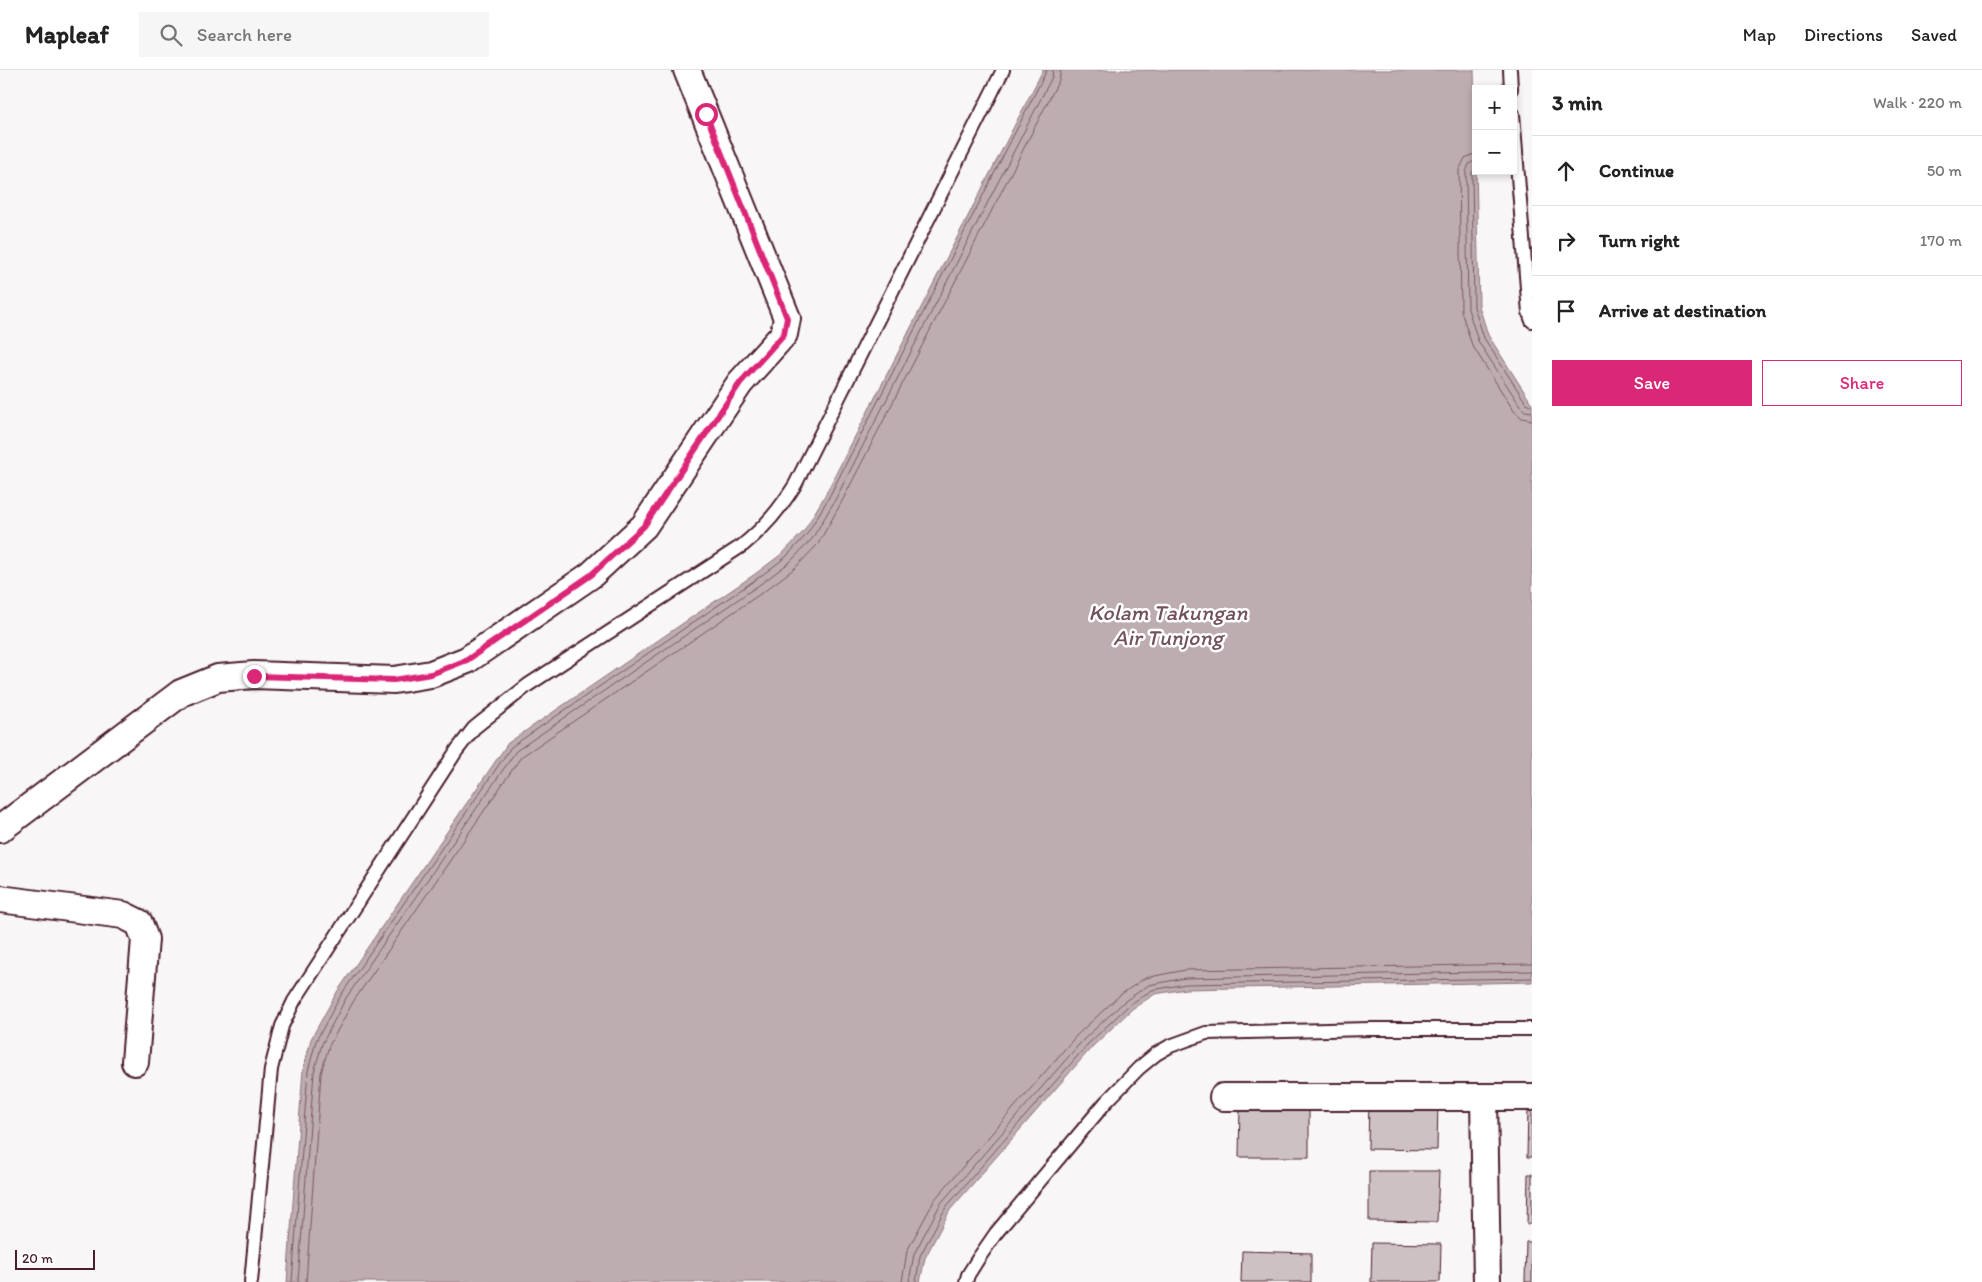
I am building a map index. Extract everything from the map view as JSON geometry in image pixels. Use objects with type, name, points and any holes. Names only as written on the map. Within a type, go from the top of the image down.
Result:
[{"type":"street","points":[[0,828],[181,693],[218,678],[254,676],[394,680],[431,674],[467,660],[591,575],[644,526],[740,383],[784,334],[787,318],[687,70]]},
{"type":"street","points":[[0,899],[124,915],[139,923],[145,939],[135,1062]]},
{"type":"street","points":[[1223,1097],[1532,1097]]},
{"type":"street","points":[[1484,1097],[1487,1282]]},
{"type":"lane","points":[[252,1282],[271,1069],[282,1026],[294,1000],[457,750],[474,728],[528,685],[743,545],[766,526],[784,503],[795,485],[1004,70]]},
{"type":"lane","points":[[1510,70],[1511,85]]},
{"type":"lane","points":[[1514,130],[1528,304],[1532,321]]},
{"type":"lane","points":[[966,1282],[968,1275],[996,1233],[1106,1102],[1139,1068],[1156,1054],[1170,1046],[1206,1033],[1370,1029],[1532,1029]]},
{"type":"water","name":"Kolam Takungan Air Tunjong","points":[[1043,70],[1474,70],[1474,85],[1472,85],[1472,175],[1476,175],[1479,306],[1488,335],[1532,404],[1532,982],[1186,989],[1155,994],[1132,1009],[1092,1047],[950,1210],[925,1258],[920,1282],[287,1282],[303,1070],[311,1039],[337,992],[508,743],[783,553],[804,531],[824,497]]},
{"type":"building","points":[[1369,1098],[1438,1100],[1437,1150],[1368,1149]]},
{"type":"building","points":[[1240,1106],[1309,1107],[1309,1157],[1239,1157]]},
{"type":"building","points":[[1528,1107],[1532,1107],[1532,1157],[1527,1157]]},
{"type":"building","points":[[1369,1171],[1439,1171],[1437,1222],[1369,1221]]},
{"type":"building","points":[[1528,1174],[1532,1174],[1532,1224],[1527,1224]]},
{"type":"building","points":[[1526,1242],[1532,1242],[1532,1282],[1525,1282]]},
{"type":"building","points":[[1372,1243],[1441,1244],[1440,1282],[1371,1282]]},
{"type":"building","points":[[1242,1251],[1311,1253],[1311,1282],[1241,1282]]},
{"type":"route","points":[[254,676],[394,680],[431,674],[467,660],[591,575],[644,526],[740,383],[784,334],[787,318],[706,114]]}]
